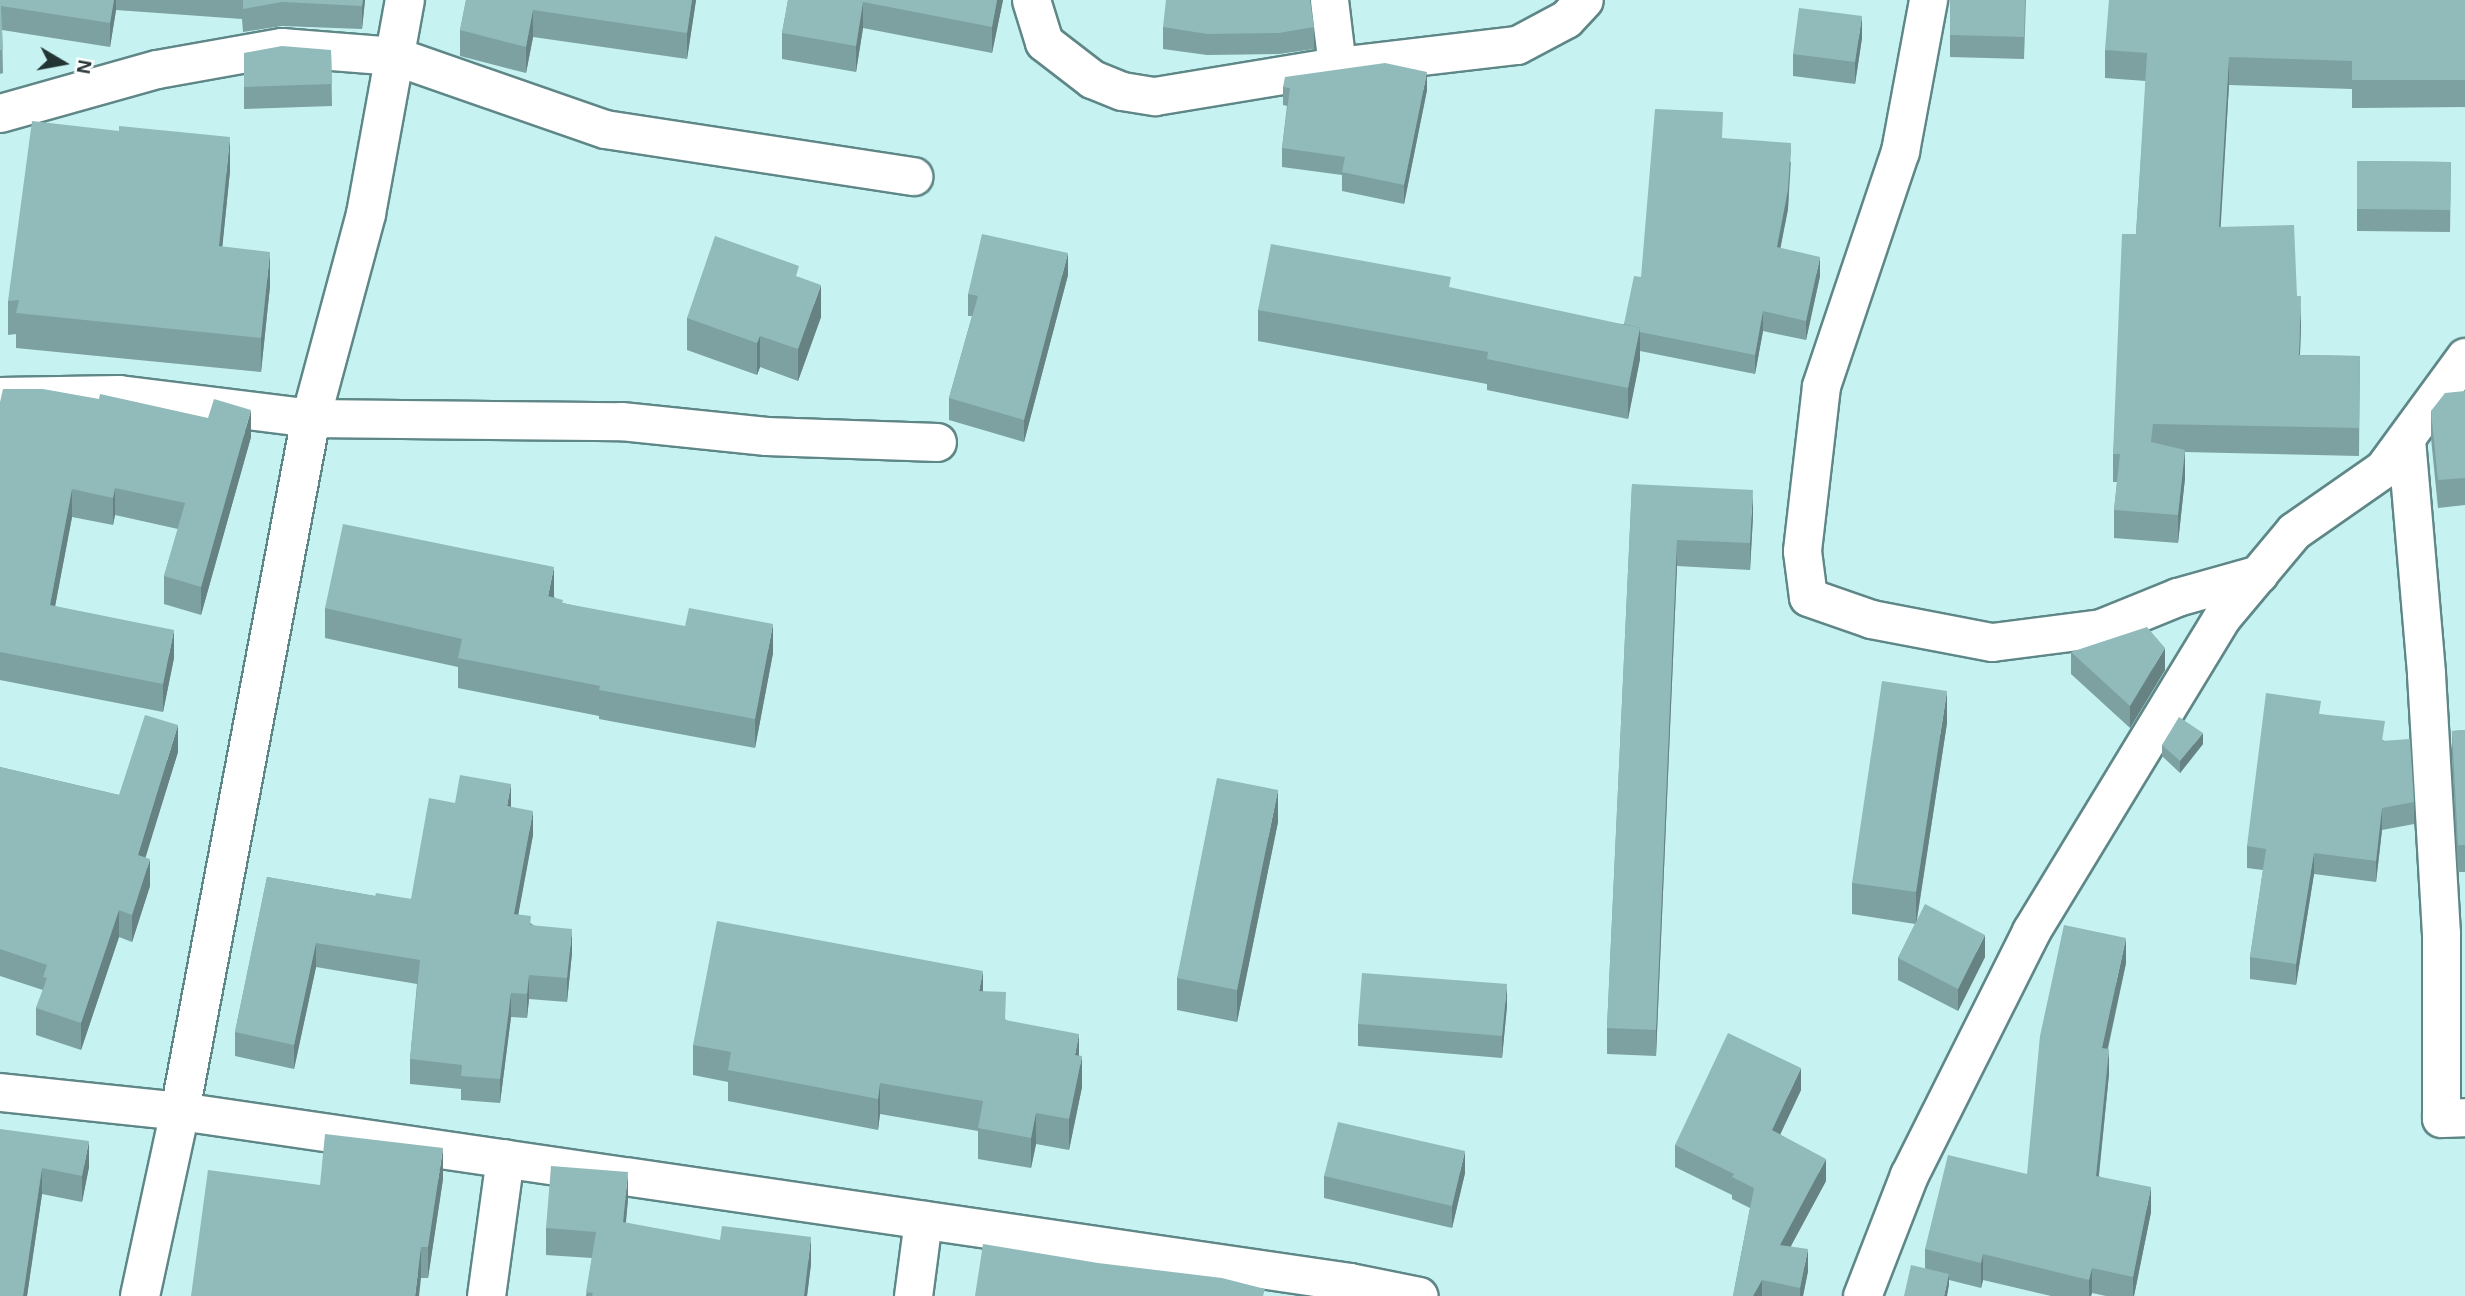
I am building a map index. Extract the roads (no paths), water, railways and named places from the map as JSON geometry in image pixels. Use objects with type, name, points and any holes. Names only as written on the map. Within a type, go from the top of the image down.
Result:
[{"type":"street","points":[[140,1296],[180,1111],[311,418],[366,214],[405,0]]},
{"type":"street","points":[[1031,0],[1044,42],[1092,79],[1122,91],[1155,96],[1337,66],[1517,45],[1566,19],[1584,0]]},
{"type":"street","points":[[1329,0],[1337,66]]},
{"type":"street","points":[[1928,0],[1900,151],[1821,386],[1802,551],[1808,597],[1871,619],[1992,642],[2101,628],[2177,597],[2259,574]]},
{"type":"street","points":[[0,113],[157,69],[281,47],[395,55],[605,129],[913,176]]},
{"type":"street","points":[[1862,1296],[1909,1175],[2031,931],[2221,617],[2294,531],[2383,469],[2465,357]]},
{"type":"street","points":[[0,396],[119,394],[311,418],[621,421],[766,436],[937,442]]},
{"type":"street","points":[[2406,439],[2426,674],[2440,919],[2441,1118],[2465,1117]]},
{"type":"street","points":[[0,1092],[180,1111],[923,1220],[1348,1289],[1419,1296]]},
{"type":"street","points":[[486,1296],[505,1158]]},
{"type":"street","points":[[913,1296],[923,1220]]}]
